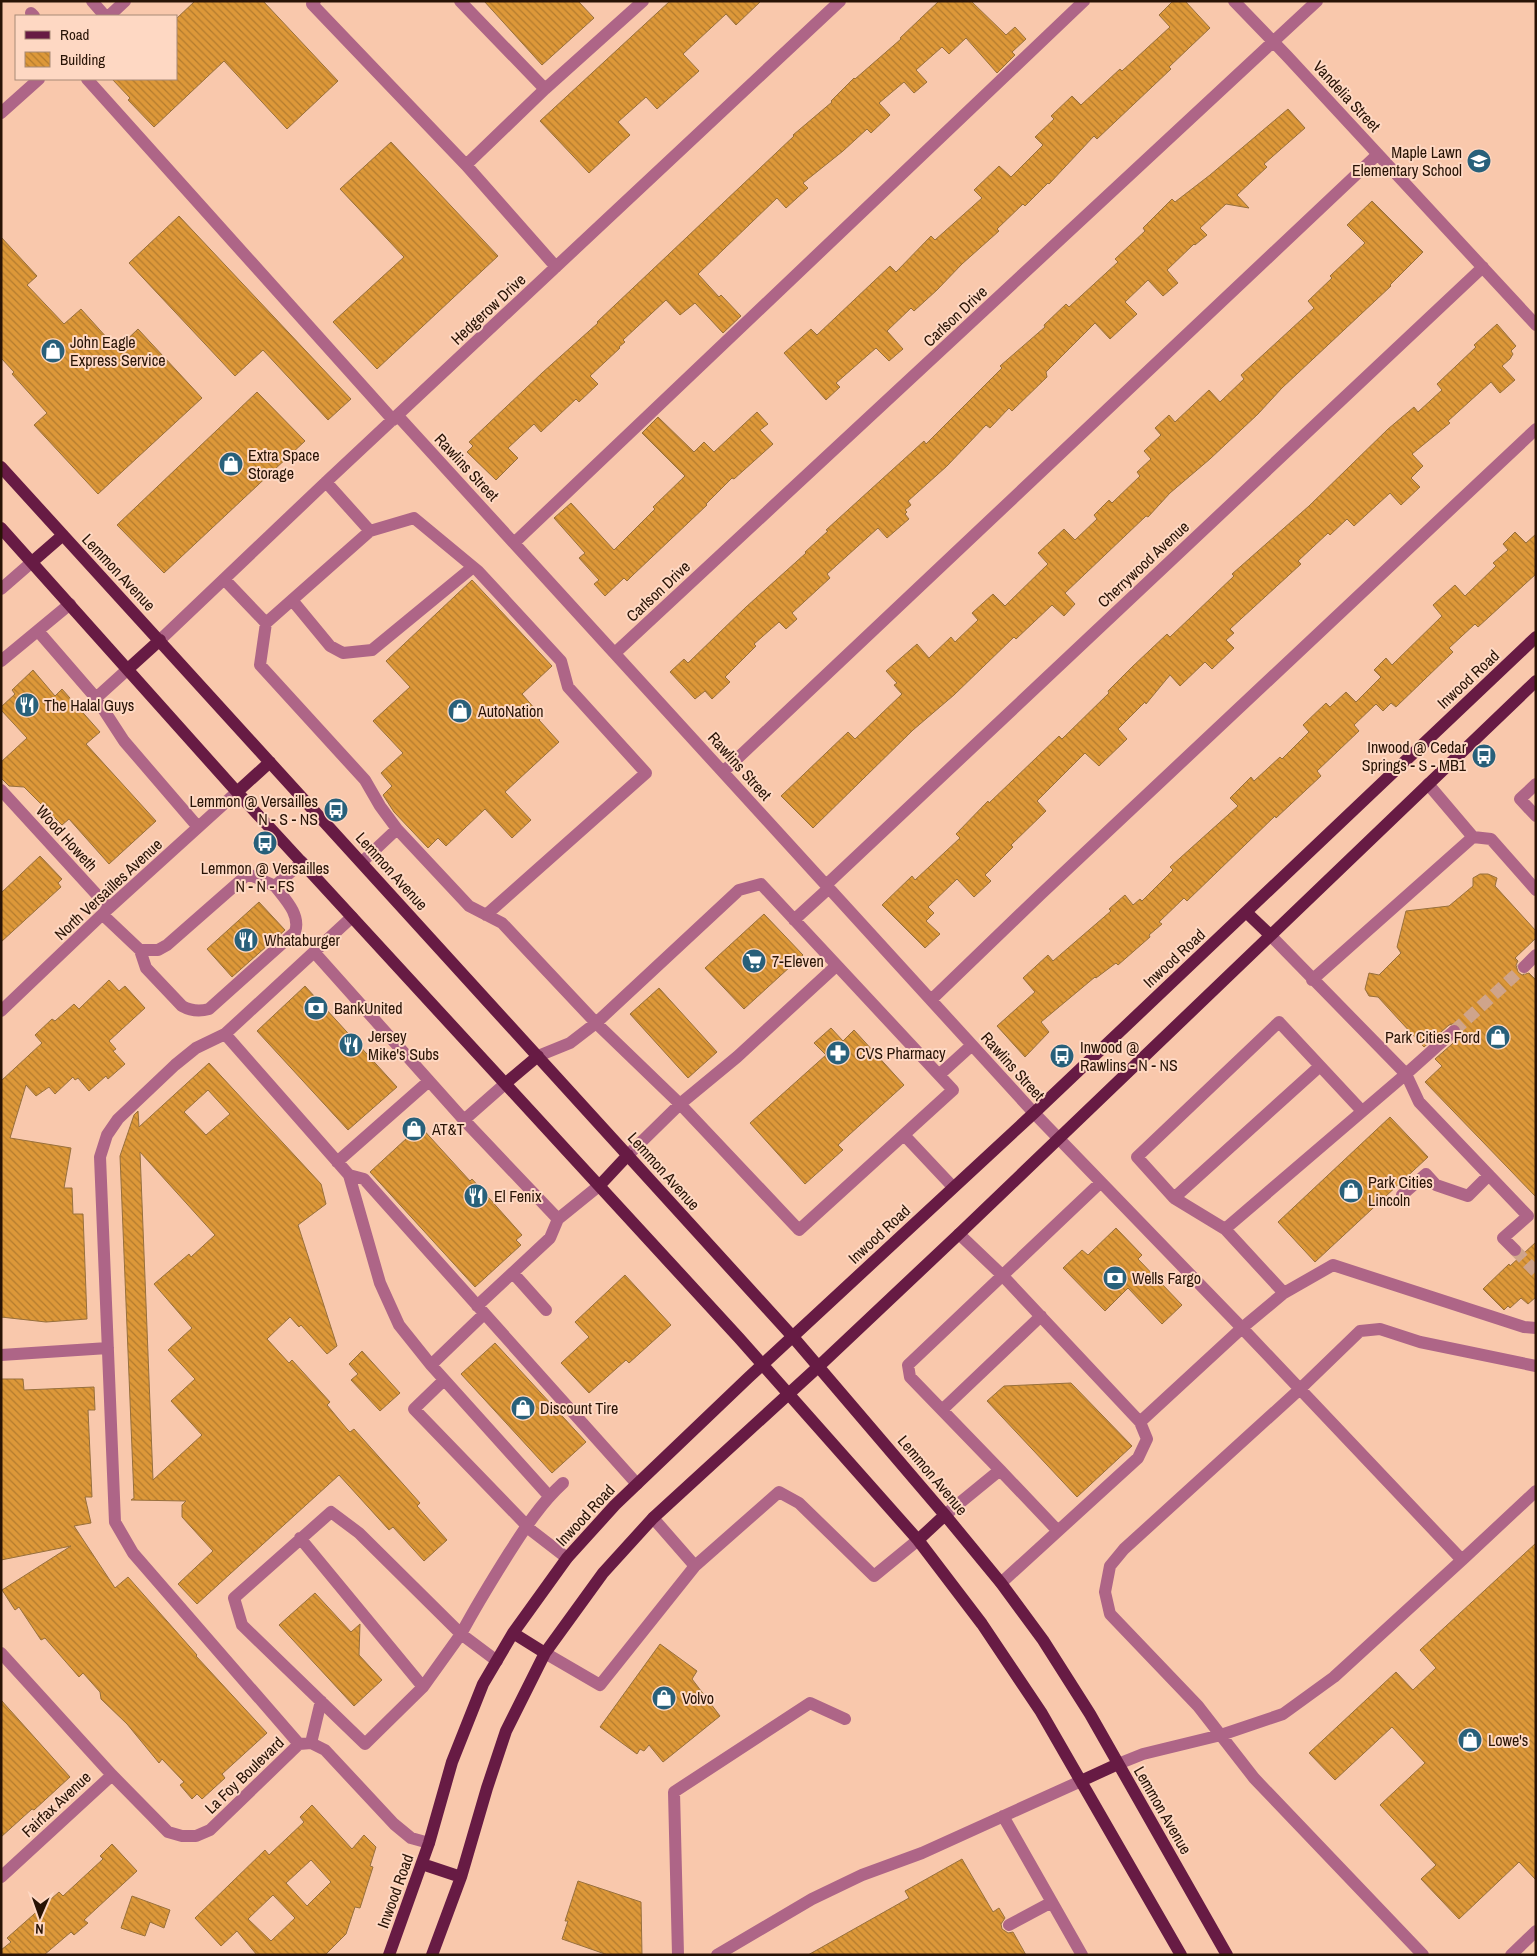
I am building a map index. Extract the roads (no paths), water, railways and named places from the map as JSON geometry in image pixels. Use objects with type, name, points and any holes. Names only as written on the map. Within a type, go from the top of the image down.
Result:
[{"type":"main road","name":"Lemmon Avenue","points":[[1,466],[793,1337],[1002,1583],[1043,1640],[1090,1714],[1227,1955]]},
{"type":"main road","points":[[1,528],[238,792],[763,1364],[918,1540],[982,1624],[1041,1712],[1182,1955]]},
{"type":"main road","points":[[32,562],[63,535]]},
{"type":"main road","name":"Inwood Road","points":[[390,1955],[429,1843],[458,1746],[483,1684],[513,1633],[567,1558],[615,1505],[809,1320],[1034,1113],[1536,638]]},
{"type":"main road","points":[[128,669],[160,640]]},
{"type":"main road","points":[[432,1955],[461,1877],[496,1758],[506,1731],[545,1654],[604,1573],[653,1518],[788,1392],[818,1367],[959,1234],[1536,681]]},
{"type":"main road","points":[[238,792],[270,762]]},
{"type":"main road","points":[[1246,912],[1270,935]]},
{"type":"main road","points":[[506,1083],[538,1056]]},
{"type":"main road","points":[[600,1185],[628,1155]]},
{"type":"main road","points":[[918,1540],[945,1514]]},
{"type":"main road","points":[[513,1633],[545,1654]]},
{"type":"main road","points":[[1081,1781],[1118,1764]]},
{"type":"main road","points":[[422,1864],[461,1877]]},
{"type":"street","points":[[92,1],[106,15]]},
{"type":"street","points":[[108,15],[125,1]]},
{"type":"street","points":[[460,1],[545,89]]},
{"type":"street","points":[[466,165],[545,89],[644,1]]},
{"type":"street","name":"Hedgerow Drive","points":[[160,640],[840,1]]},
{"type":"street","points":[[514,543],[1084,1]]},
{"type":"street","name":"Vandelia Street","points":[[1234,1],[1536,325]]},
{"type":"street","name":"Carlson Drive","points":[[615,653],[1317,1]]},
{"type":"street","points":[[312,2],[466,165],[556,267]]},
{"type":"street","points":[[1,113],[38,80]]},
{"type":"street","name":"Rawlins Street","points":[[89,80],[395,418],[514,543],[1058,1139],[1242,1328],[1462,1560]]},
{"type":"street","points":[[723,772],[1378,154]]},
{"type":"street","name":"Cherrywood Avenue","points":[[794,920],[1483,267]]},
{"type":"street","points":[[931,1000],[1047,888],[1536,429]]},
{"type":"street","points":[[326,482],[370,531]]},
{"type":"street","points":[[486,915],[646,773],[568,688],[561,662],[473,566],[414,518],[370,531],[266,623],[260,664],[365,780],[380,806],[397,829],[469,906],[486,915],[502,923],[596,1023],[680,1104],[799,1230],[905,1136],[953,1090],[761,884],[739,890],[596,1023],[570,1043],[538,1056]]},
{"type":"street","points":[[1,590],[32,562]]},
{"type":"street","points":[[292,600],[330,646],[343,652],[372,650],[473,566]]},
{"type":"street","points":[[224,579],[266,623]]},
{"type":"street","points":[[1,661],[70,604]]},
{"type":"street","points":[[38,631],[96,698],[124,741],[198,828]]},
{"type":"street","points":[[96,698],[128,669]]},
{"type":"street","points":[[1428,784],[1473,837],[1491,839],[1536,890]]},
{"type":"street","points":[[1536,784],[1520,799],[1536,816]]},
{"type":"street","name":"North Versailles Avenue","points":[[1,1011],[238,792]]},
{"type":"street","name":"Wood Howeth","points":[[4,798],[140,950]]},
{"type":"street","points":[[362,862],[397,829]]},
{"type":"street","points":[[1312,980],[1473,837]]},
{"type":"street","points":[[275,886],[302,862]]},
{"type":"street","points":[[248,874],[275,886],[297,918],[298,924],[295,932],[209,1009],[197,1011],[189,1010],[182,1006],[146,968],[140,950],[158,950],[167,945],[248,874]]},
{"type":"street","points":[[321,1701],[305,1743],[133,1553],[115,1522],[100,1157],[107,1135],[118,1119],[175,1065],[196,1048],[225,1034],[352,916]]},
{"type":"street","points":[[1270,935],[1406,1074],[1419,1102],[1528,1216],[1504,1238],[1515,1250]]},
{"type":"street","points":[[314,952],[464,1120],[558,1219]]},
{"type":"street","points":[[1524,967],[1536,955]]},
{"type":"street","points":[[628,1155],[680,1104],[737,1057],[836,966]]},
{"type":"street","points":[[1284,1293],[1225,1229],[1174,1198],[1137,1156],[1279,1022],[1362,1112]]},
{"type":"street","points":[[1225,1229],[1454,1031]]},
{"type":"street","points":[[225,1034],[349,1175],[380,1283],[399,1325],[444,1380],[549,1496]]},
{"type":"street","points":[[939,1075],[972,1045]]},
{"type":"street","points":[[1174,1198],[1320,1066]]},
{"type":"street","points":[[337,1162],[429,1081]]},
{"type":"street","points":[[464,1120],[506,1083]]},
{"type":"street","points":[[905,1136],[953,1187]]},
{"type":"street","points":[[1402,1195],[1426,1174],[1436,1185],[1468,1196],[1489,1175]]},
{"type":"street","points":[[349,1175],[364,1179],[637,1484]]},
{"type":"street","points":[[1058,1531],[910,1377],[908,1366],[1002,1274],[1100,1183]]},
{"type":"street","points":[[431,1365],[513,1273],[550,1238],[558,1219],[600,1185]]},
{"type":"street","points":[[959,1234],[1002,1274],[1140,1422],[1147,1439],[1138,1458],[1002,1583]]},
{"type":"street","points":[[1140,1422],[1242,1328],[1284,1293],[1333,1265],[1524,1327],[1536,1328]]},
{"type":"street","points":[[513,1273],[546,1310]]},
{"type":"street","points":[[942,1410],[1041,1316]]},
{"type":"street","points":[[1423,1955],[1254,1778],[1198,1706],[1110,1614],[1105,1592],[1110,1566],[1124,1549],[1300,1389],[1360,1331],[1380,1329],[1420,1342],[1536,1366]]},
{"type":"street","points":[[1,1355],[108,1348]]},
{"type":"street","points":[[444,1380],[414,1409],[527,1526],[567,1558]]},
{"type":"street","points":[[945,1514],[1000,1470]]},
{"type":"street","points":[[497,1661],[461,1634],[359,1533],[331,1512],[234,1598],[242,1625],[365,1744],[423,1687],[461,1634],[478,1602],[527,1526],[549,1496],[563,1483]]},
{"type":"street","points":[[1118,1764],[1143,1754],[1220,1735],[1282,1714],[1334,1677],[1536,1491]]},
{"type":"street","points":[[545,1654],[600,1684],[695,1566],[779,1492],[799,1503],[874,1576],[918,1540]]},
{"type":"street","points":[[653,1518],[695,1566]]},
{"type":"street","points":[[300,1538],[423,1687]]},
{"type":"street","name":"La Foy Boulevard","points":[[3,1659],[168,1832],[182,1836],[196,1836],[210,1830],[305,1743],[325,1750],[394,1824],[411,1838],[429,1843]]},
{"type":"street","points":[[678,1955],[674,1792],[810,1703],[845,1719]]},
{"type":"street","name":"Fairfax Avenue","points":[[1,1877],[112,1775]]},
{"type":"street","points":[[717,1955],[812,1899],[862,1875],[922,1853],[1081,1781]]},
{"type":"street","points":[[1003,1816],[1082,1955]]},
{"type":"street","points":[[1009,1925],[1052,1902]]},
{"type":"street","points":[[1511,1955],[1536,1931]]},
{"type":"tunnel","points":[[1454,1031],[1524,967]]},
{"type":"tunnel","points":[[1515,1250],[1536,1272]]},
{"type":"place","name":"Maple Lawn Elementary School","points":[[1479,161]]},
{"type":"place","name":"John Eagle Express Service","points":[[53,351]]},
{"type":"place","name":"Extra Space Storage","points":[[231,464]]},
{"type":"place","name":"The Halal Guys","points":[[27,705]]},
{"type":"place","name":"AutoNation","points":[[460,711]]},
{"type":"place","name":"Inwood @ Cedar Springs - S - MB1","points":[[1484,756]]},
{"type":"place","name":"Lemmon @ Versailles N - S - NS","points":[[336,810]]},
{"type":"place","name":"Lemmon @ Versailles N - N - FS","points":[[265,843]]},
{"type":"place","name":"Whataburger","points":[[246,940]]},
{"type":"place","name":"7-Eleven","points":[[754,961]]},
{"type":"place","name":"BankUnited","points":[[316,1008]]},
{"type":"place","name":"Park Cities Ford","points":[[1498,1037]]},
{"type":"place","name":"Jersey Mike's Subs","points":[[351,1045]]},
{"type":"place","name":"CVS Pharmacy","points":[[838,1053]]},
{"type":"place","name":"Inwood @ Rawlins - N - NS","points":[[1062,1056]]},
{"type":"place","name":"AT&T","points":[[414,1129]]},
{"type":"place","name":"Park Cities Lincoln","points":[[1351,1191]]},
{"type":"place","name":"El Fenix","points":[[476,1196]]},
{"type":"place","name":"Wells Fargo","points":[[1115,1278]]},
{"type":"place","name":"Discount Tire","points":[[523,1408]]},
{"type":"place","name":"Volvo","points":[[664,1698]]},
{"type":"place","name":"Lowe's","points":[[1470,1740]]}]
